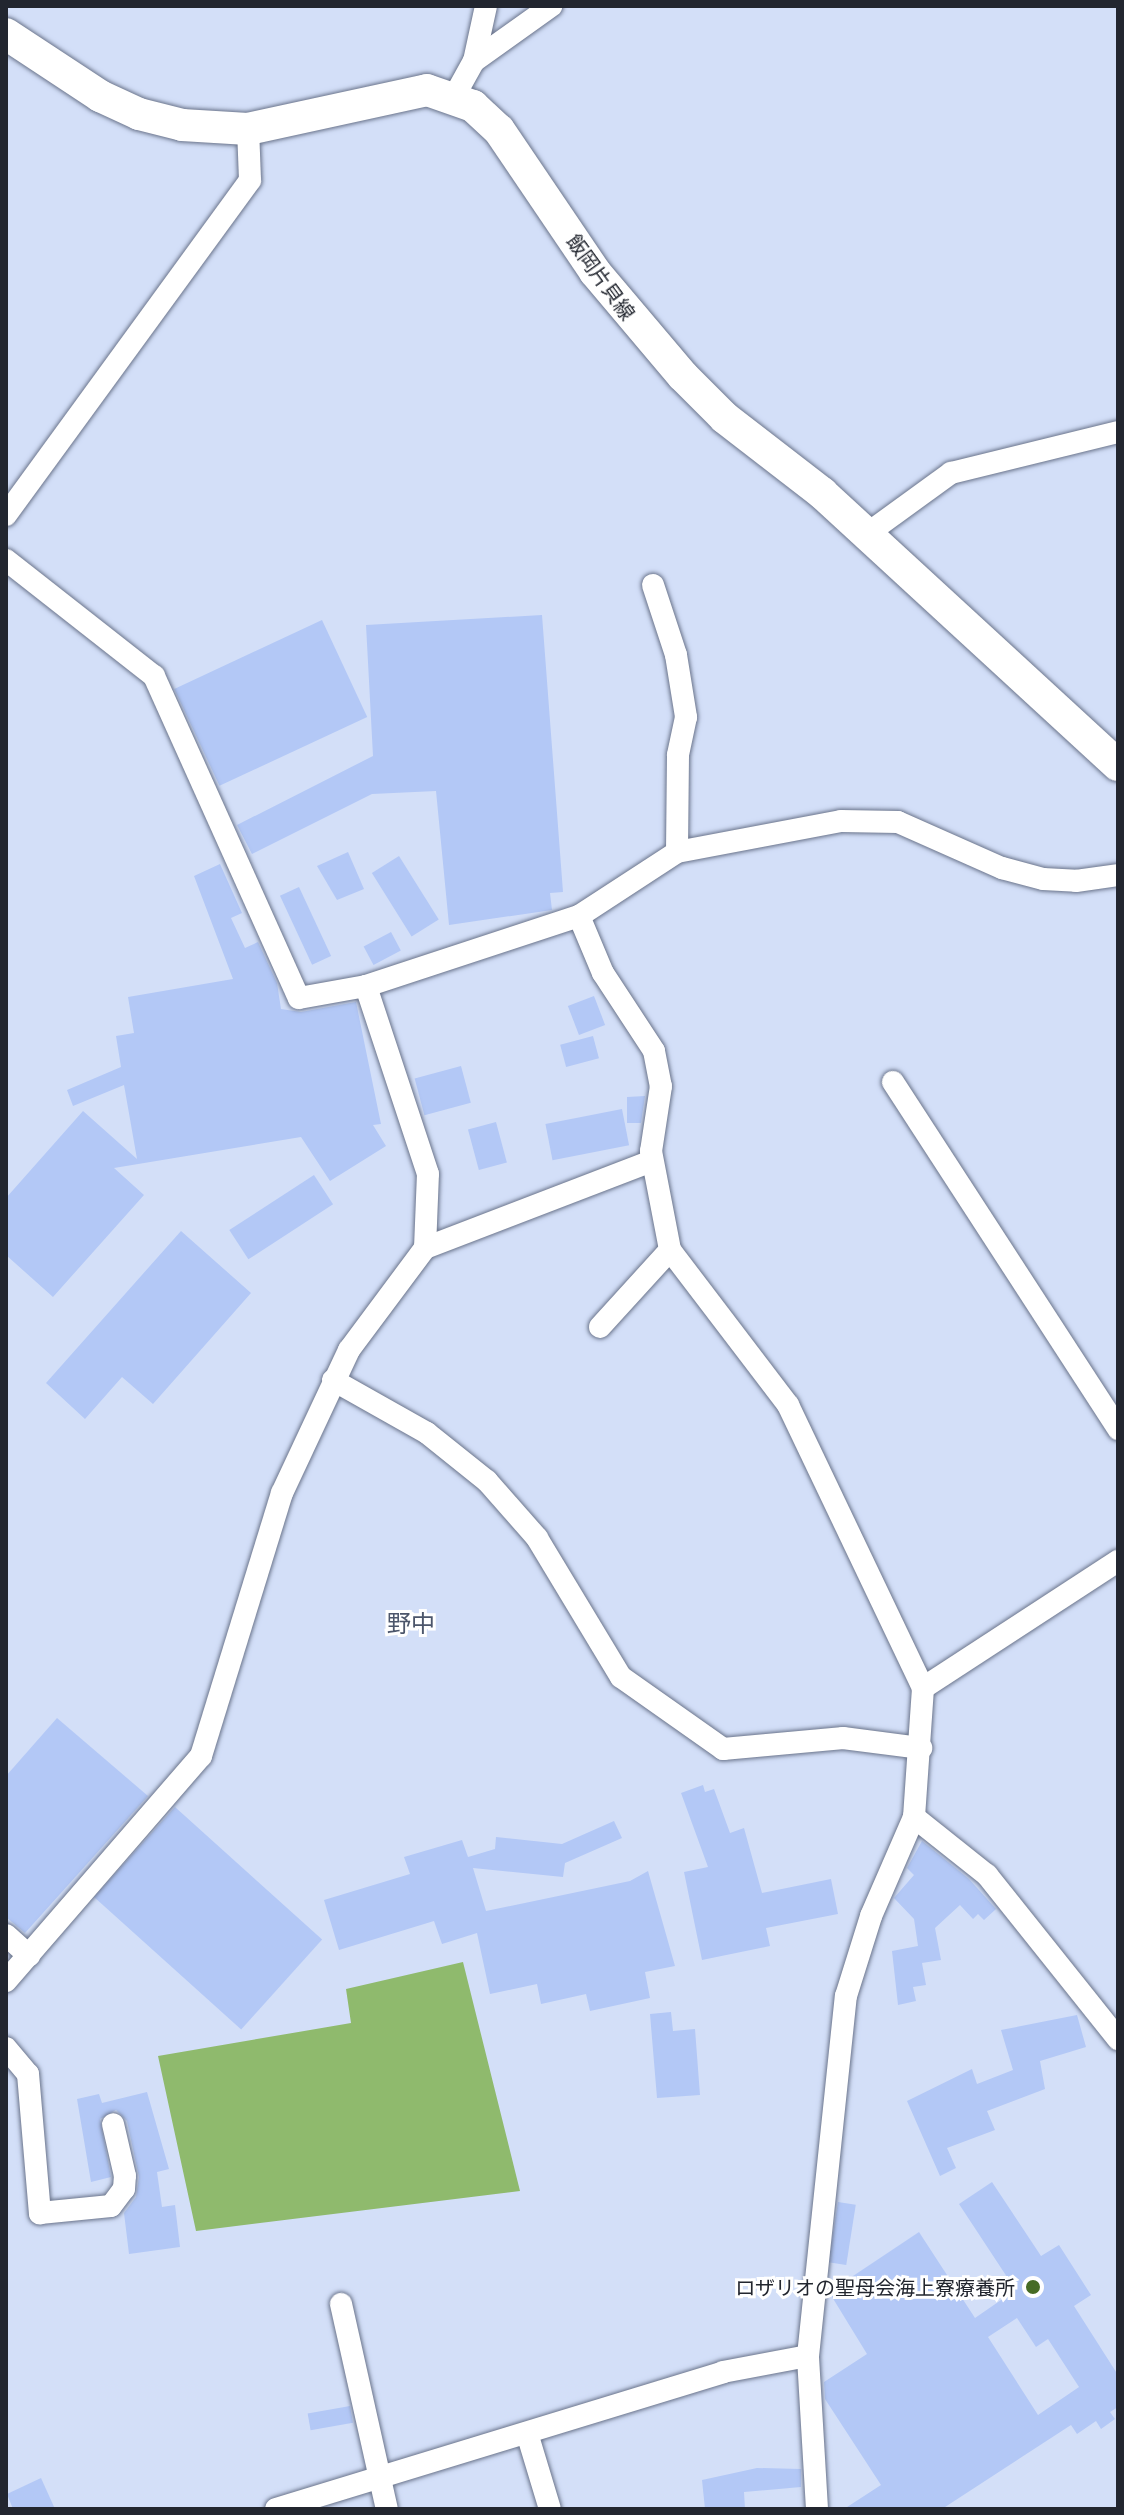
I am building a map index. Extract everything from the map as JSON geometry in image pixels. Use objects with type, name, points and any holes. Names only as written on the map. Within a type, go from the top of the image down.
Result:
[{"type":"main road","points":[[6,34],[100,96],[139,114],[182,125],[248,129],[407,93],[455,95]]},
{"type":"main road","name":"飯岡片貝線","points":[[455,95],[499,130],[595,272],[673,366],[725,418],[867,534],[1118,765]]},
{"type":"street","points":[[455,95],[474,61],[486,6]]},
{"type":"street","points":[[474,61],[551,6]]},
{"type":"street","points":[[6,515],[250,180],[248,129]]},
{"type":"street","points":[[867,534],[951,473],[1118,432]]},
{"type":"street","points":[[6,560],[154,676],[299,998],[366,986],[579,916],[677,852],[841,821],[898,822],[1002,868],[1043,879],[1076,881],[1118,875]]},
{"type":"street","points":[[653,585],[676,655],[686,717],[678,755],[677,852]]},
{"type":"street","points":[[579,916],[603,973],[654,1051],[661,1086],[652,1161],[670,1250],[788,1405],[923,1688],[914,1817],[871,1916],[846,1996],[808,2356],[817,2509]]},
{"type":"street","points":[[6,1981],[201,1756],[282,1493],[333,1380],[425,1248],[428,1174],[366,986]]},
{"type":"street","points":[[893,1082],[1118,1429]]},
{"type":"street","points":[[425,1248],[652,1161]]},
{"type":"street","points":[[600,1327],[670,1250]]},
{"type":"street","points":[[333,1380],[427,1433],[487,1481],[537,1538],[621,1677],[723,1749],[843,1738],[921,1748]]},
{"type":"street","points":[[923,1688],[1118,1561]]},
{"type":"street","points":[[914,1817],[987,1875],[1118,2039]]},
{"type":"street","points":[[6,1935],[29,1956]]},
{"type":"street","points":[[6,2048],[28,2074],[40,2213],[111,2206],[124,2189],[125,2176],[113,2124]]},
{"type":"street","points":[[341,2304],[387,2509]]},
{"type":"street","points":[[276,2509],[379,2474],[527,2433],[723,2372],[808,2356]]},
{"type":"street","points":[[527,2433],[550,2509]]},
{"type":"green space","points":[[463,1962],[520,2191],[196,2231],[158,2056],[351,2023],[346,1989]]},
{"type":"building","points":[[542,615],[563,892],[550,893],[552,910],[449,925],[436,791],[372,794],[252,854],[237,825],[373,756],[366,625]]},
{"type":"building","points":[[322,620],[367,717],[219,786],[174,689]]},
{"type":"building","points":[[348,852],[364,889],[337,900],[317,866]]},
{"type":"building","points":[[399,856],[439,920],[412,937],[372,873]]},
{"type":"building","points":[[220,864],[242,913],[231,918],[245,948],[258,942],[277,983],[281,1009],[301,1012],[356,1002],[381,1124],[373,1125],[386,1146],[330,1181],[301,1137],[114,1168],[144,1195],[53,1297],[6,1255],[6,1198],[83,1111],[137,1159],[124,1085],[73,1106],[67,1090],[121,1067],[116,1036],[134,1033],[128,997],[233,979],[194,876]]},
{"type":"building","points":[[299,887],[331,956],[312,965],[280,896]]},
{"type":"building","points":[[391,932],[401,951],[373,965],[364,947]]},
{"type":"building","points":[[594,996],[605,1025],[579,1035],[568,1006]]},
{"type":"building","points":[[593,1036],[599,1058],[566,1067],[560,1045]]},
{"type":"building","points":[[461,1066],[471,1103],[424,1115],[415,1078]]},
{"type":"building","points":[[645,1096],[641,1123],[627,1123],[627,1097]]},
{"type":"building","points":[[622,1109],[629,1145],[552,1160],[545,1124]]},
{"type":"building","points":[[496,1122],[507,1163],[479,1170],[468,1130]]},
{"type":"building","points":[[314,1175],[333,1204],[248,1259],[229,1230]]},
{"type":"building","points":[[181,1231],[251,1293],[153,1404],[122,1377],[85,1419],[46,1383]]},
{"type":"building","points":[[57,1718],[148,1796],[25,1933],[6,1917],[6,1776]]},
{"type":"building","points":[[703,1785],[705,1792],[714,1789],[730,1833],[744,1828],[762,1893],[831,1879],[838,1914],[766,1928],[770,1946],[702,1960],[684,1872],[708,1867],[681,1793]]},
{"type":"building","points":[[175,1807],[322,1939],[241,2029],[94,1897]]},
{"type":"building","points":[[614,1821],[622,1838],[565,1863],[563,1877],[473,1868],[486,1911],[630,1881],[648,1871],[675,1966],[645,1972],[650,1998],[590,2011],[586,1994],[541,2004],[537,1984],[490,1994],[477,1933],[442,1944],[434,1921],[339,1950],[324,1900],[410,1874],[404,1857],[462,1840],[468,1857],[495,1849],[496,1837],[562,1844]]},
{"type":"building","points":[[922,1841],[969,1879],[996,1909],[984,1920],[978,1914],[973,1919],[960,1905],[935,1928],[941,1960],[922,1963],[926,1985],[913,1987],[916,2001],[898,2005],[892,1951],[918,1946],[914,1919],[894,1898],[914,1875],[907,1868]]},
{"type":"building","points":[[671,2012],[673,2031],[695,2029],[700,2095],[657,2098],[650,2014]]},
{"type":"building","points":[[1077,2015],[1086,2047],[1040,2061],[1045,2089],[987,2111],[995,2130],[947,2148],[956,2168],[940,2176],[907,2101],[972,2069],[977,2084],[1013,2070],[1001,2030]]},
{"type":"building","points":[[147,2092],[169,2169],[157,2172],[162,2207],[175,2205],[180,2247],[129,2254],[124,2213],[136,2197],[139,2177],[127,2121],[116,2110],[100,2119],[111,2177],[91,2182],[77,2099],[99,2094],[102,2103]]},
{"type":"building","points":[[992,2182],[1041,2256],[1059,2245],[1091,2295],[1074,2306],[1118,2375],[1118,2407],[1110,2412],[1115,2419],[1101,2429],[1096,2421],[1077,2434],[1071,2425],[942,2509],[844,2509],[881,2485],[825,2399],[824,2382],[867,2354],[829,2292],[919,2232],[975,2318],[1004,2298],[997,2288],[1009,2280],[959,2204]],"holes":[[[1017,2318],[1036,2347],[1048,2339],[1079,2387],[1038,2415],[988,2337]]]},
{"type":"building","points":[[838,2202],[856,2205],[846,2265],[828,2262]]},
{"type":"building","points":[[350,2406],[353,2423],[311,2430],[308,2413]]},
{"type":"building","points":[[757,2468],[801,2469],[801,2487],[744,2492],[745,2509],[705,2509],[702,2480]]},
{"type":"building","points":[[41,2478],[55,2509],[13,2509],[7,2494]]},
{"type":"place","name":"ロザリオの聖母会海上寮療養所","points":[[1033,2287]]},
{"type":"district","name":"野中","points":[[411,1623]]}]
